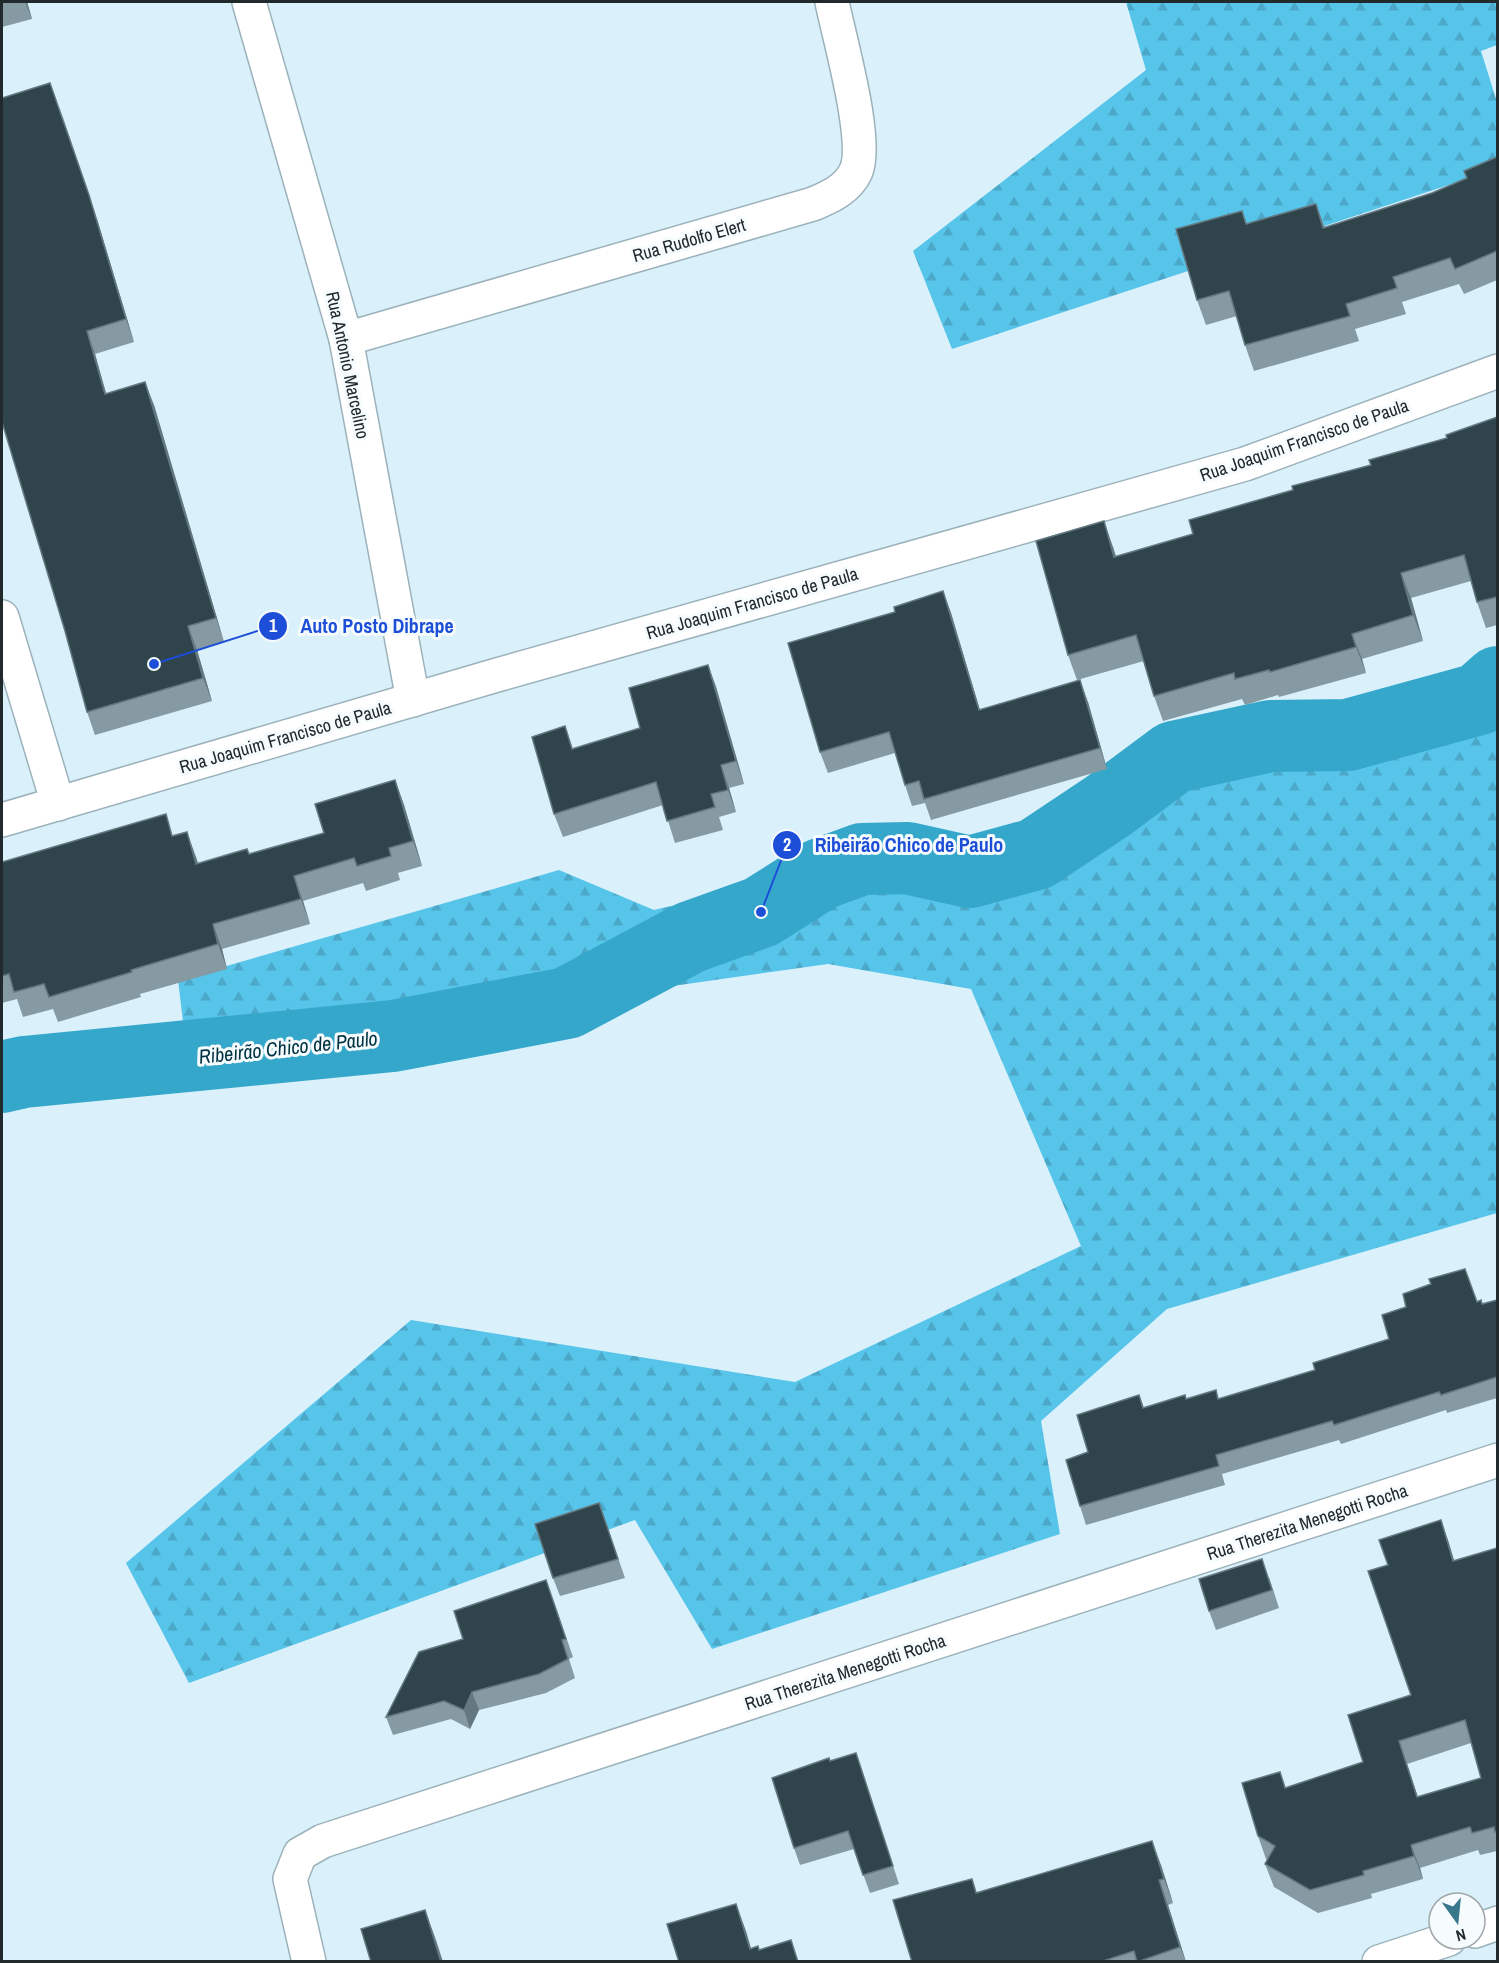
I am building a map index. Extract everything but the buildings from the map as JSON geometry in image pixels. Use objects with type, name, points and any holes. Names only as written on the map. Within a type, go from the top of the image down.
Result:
[{"type":"street","name":"Rua Antonio Marcelino","points":[[249,2],[346,339],[413,700]]},
{"type":"street","name":"Rua Rudolfo Elert","points":[[346,339],[813,204],[838,193],[856,171],[860,138],[832,2]]},
{"type":"street","name":"Rua Joaquim Francisco de Paula","points":[[2,820],[413,700],[1245,464],[1497,371]]},
{"type":"street","points":[[2,617],[58,804]]},
{"type":"street","name":"Rua Therezita Menegotti Rocha","points":[[309,1962],[290,1879],[300,1854],[323,1841],[1497,1460]]},
{"type":"street","points":[[1379,1962],[1427,1946]]},
{"type":"green space","points":[[1126,2],[1497,2],[1497,45],[1481,51],[1497,102],[1497,169],[952,349],[913,251],[1146,70]]},
{"type":"green space","points":[[1497,688],[1497,1213],[1167,1309],[1041,1421],[1060,1534],[712,1649],[635,1520],[189,1683],[126,1563],[411,1320],[795,1382],[1081,1246],[971,989],[828,964],[187,1055],[178,980],[559,870],[654,910],[986,832]]},
{"type":"waterway","name":"Ribeirão Chico de Paulo","points":[[2,1077],[24,1072],[393,1036],[567,1003],[691,937],[761,912],[821,874],[862,859],[907,858],[970,872],[1036,854],[1108,806],[1174,757],[1271,736],[1348,735],[1479,699],[1498,682]]},
{"type":"place","name":"Auto Posto Dibrape","points":[[154,664]]},
{"type":"place","name":"Ribeirão Chico de Paulo","points":[[761,912]]}]
